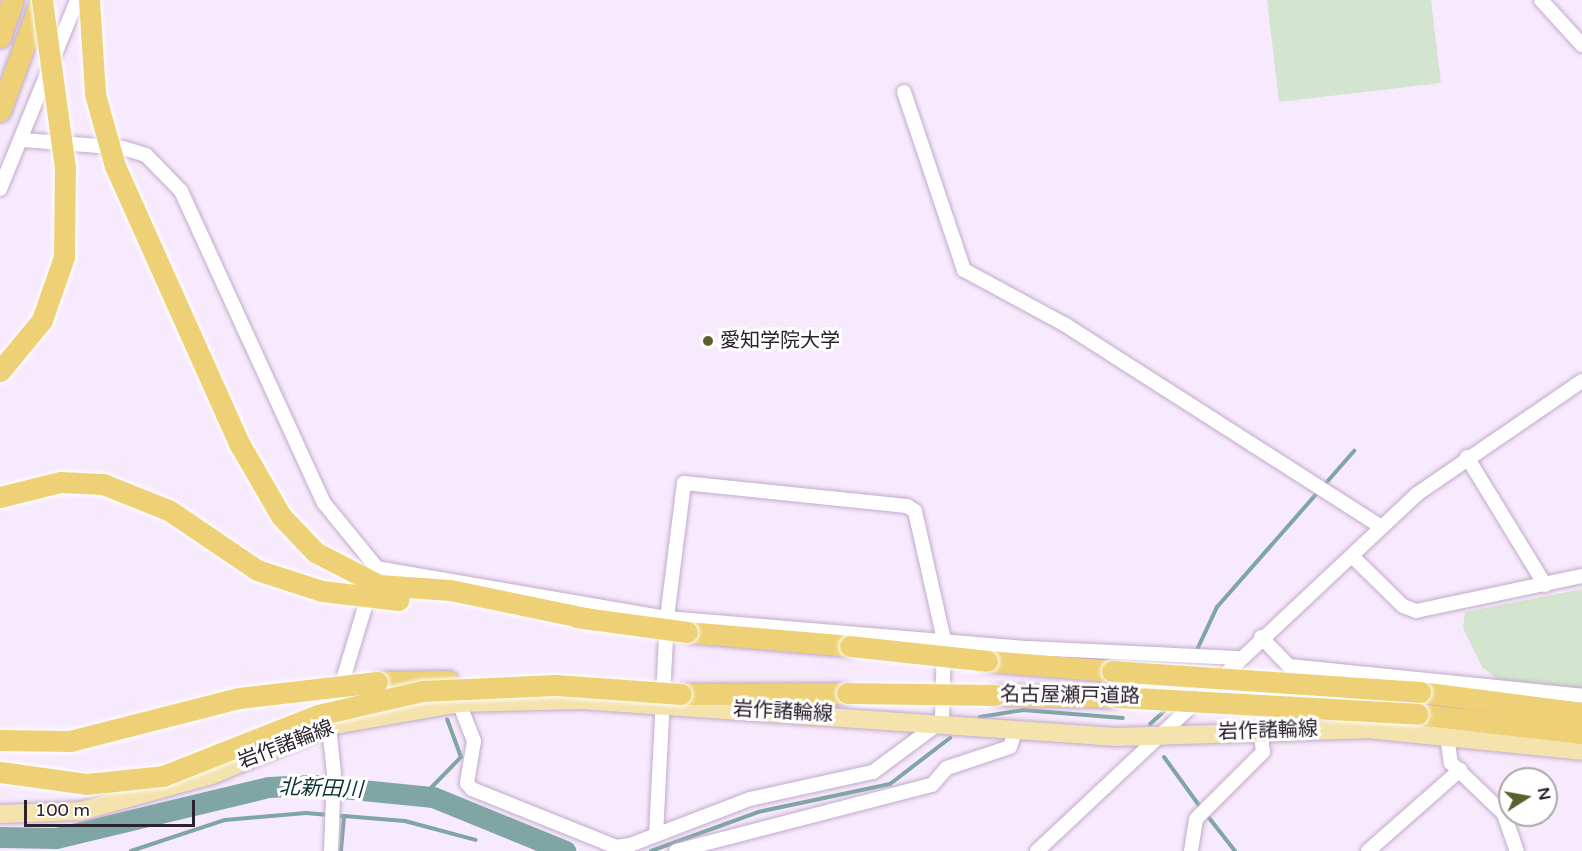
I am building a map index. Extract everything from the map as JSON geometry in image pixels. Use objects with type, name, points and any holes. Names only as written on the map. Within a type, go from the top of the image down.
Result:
[{"type":"highway","points":[[0,37],[13,0]]},
{"type":"highway","points":[[0,111],[42,0]]},
{"type":"highway","points":[[0,371],[42,320],[64,257],[65,168],[42,0]]},
{"type":"highway","points":[[89,0],[95,94],[115,166],[240,444],[281,516],[315,552],[379,585],[450,590],[590,619]]},
{"type":"highway","points":[[0,497],[60,482],[103,484],[170,511],[257,570],[322,591],[590,619]]},
{"type":"highway","name":"名古屋瀬戸道路","points":[[590,619],[687,632],[987,661],[1420,692],[1582,713]]},
{"type":"highway","points":[[0,740],[70,741],[239,698],[333,685],[421,681],[556,685]]},
{"type":"highway","points":[[0,772],[86,784],[137,781],[189,767],[290,724],[384,698],[451,688],[556,685]]},
{"type":"highway","name":"名古屋瀬戸道路","points":[[556,685],[681,694],[847,693],[1117,697],[1418,714],[1582,733]]},
{"type":"main road","name":"岩作諸輪線","points":[[0,814],[81,811],[147,795],[212,775],[329,726],[459,703],[580,700],[942,721],[1016,729],[1156,737],[1260,729],[1447,736],[1582,751]]},
{"type":"street","points":[[0,189],[24,140],[77,0]]},
{"type":"street","points":[[1541,0],[1582,45]]},
{"type":"street","points":[[904,92],[964,270],[1064,324],[1381,527]]},
{"type":"street","points":[[24,140],[123,148],[146,155],[181,191],[324,503],[377,568],[667,618],[944,640],[1238,658]]},
{"type":"street","points":[[1037,851],[1238,658],[1381,527],[1467,457],[1582,381]]},
{"type":"street","points":[[1467,457],[1545,585]]},
{"type":"street","points":[[459,703],[474,741],[466,783],[472,789],[556,819],[604,845],[630,845],[656,833],[750,799],[873,772],[942,721],[944,640],[915,511],[907,506],[684,483],[667,618],[656,833]]},
{"type":"street","points":[[1352,556],[1403,606],[1416,611],[1582,576]]},
{"type":"street","points":[[331,851],[334,774],[329,726],[377,568]]},
{"type":"street","points":[[1261,637],[1289,666],[1582,696]]},
{"type":"street","points":[[676,851],[932,785],[947,768],[1010,747],[1016,729]]},
{"type":"street","points":[[1191,851],[1204,812],[1260,756],[1260,729]]},
{"type":"street","points":[[1447,736],[1448,759],[1504,814],[1517,851]]},
{"type":"street","points":[[1368,851],[1460,770]]},
{"type":"green space","points":[[1267,0],[1431,0],[1441,83],[1279,102]]},
{"type":"green space","points":[[1582,589],[1582,689],[1499,681],[1482,667],[1463,628],[1465,612]]},
{"type":"waterway","points":[[1196,652],[1217,607],[1354,451]]},
{"type":"waterway","points":[[1150,724],[1169,707]]},
{"type":"waterway","points":[[980,717],[1023,710],[1123,718]]},
{"type":"waterway","points":[[423,796],[461,757],[447,719]]},
{"type":"waterway","points":[[651,851],[758,812],[890,784],[950,738]]},
{"type":"waterway","points":[[1164,757],[1201,808]]},
{"type":"waterway","name":"北新田川","points":[[0,837],[56,838],[268,787],[312,785],[433,797],[565,851]]},
{"type":"waterway","points":[[131,851],[225,820],[306,813],[344,816],[341,851]]},
{"type":"waterway","points":[[1206,814],[1235,851]]},
{"type":"waterway","points":[[344,816],[405,821],[476,840]]},
{"type":"place","name":"愛知学院大学","points":[[708,341]]}]
